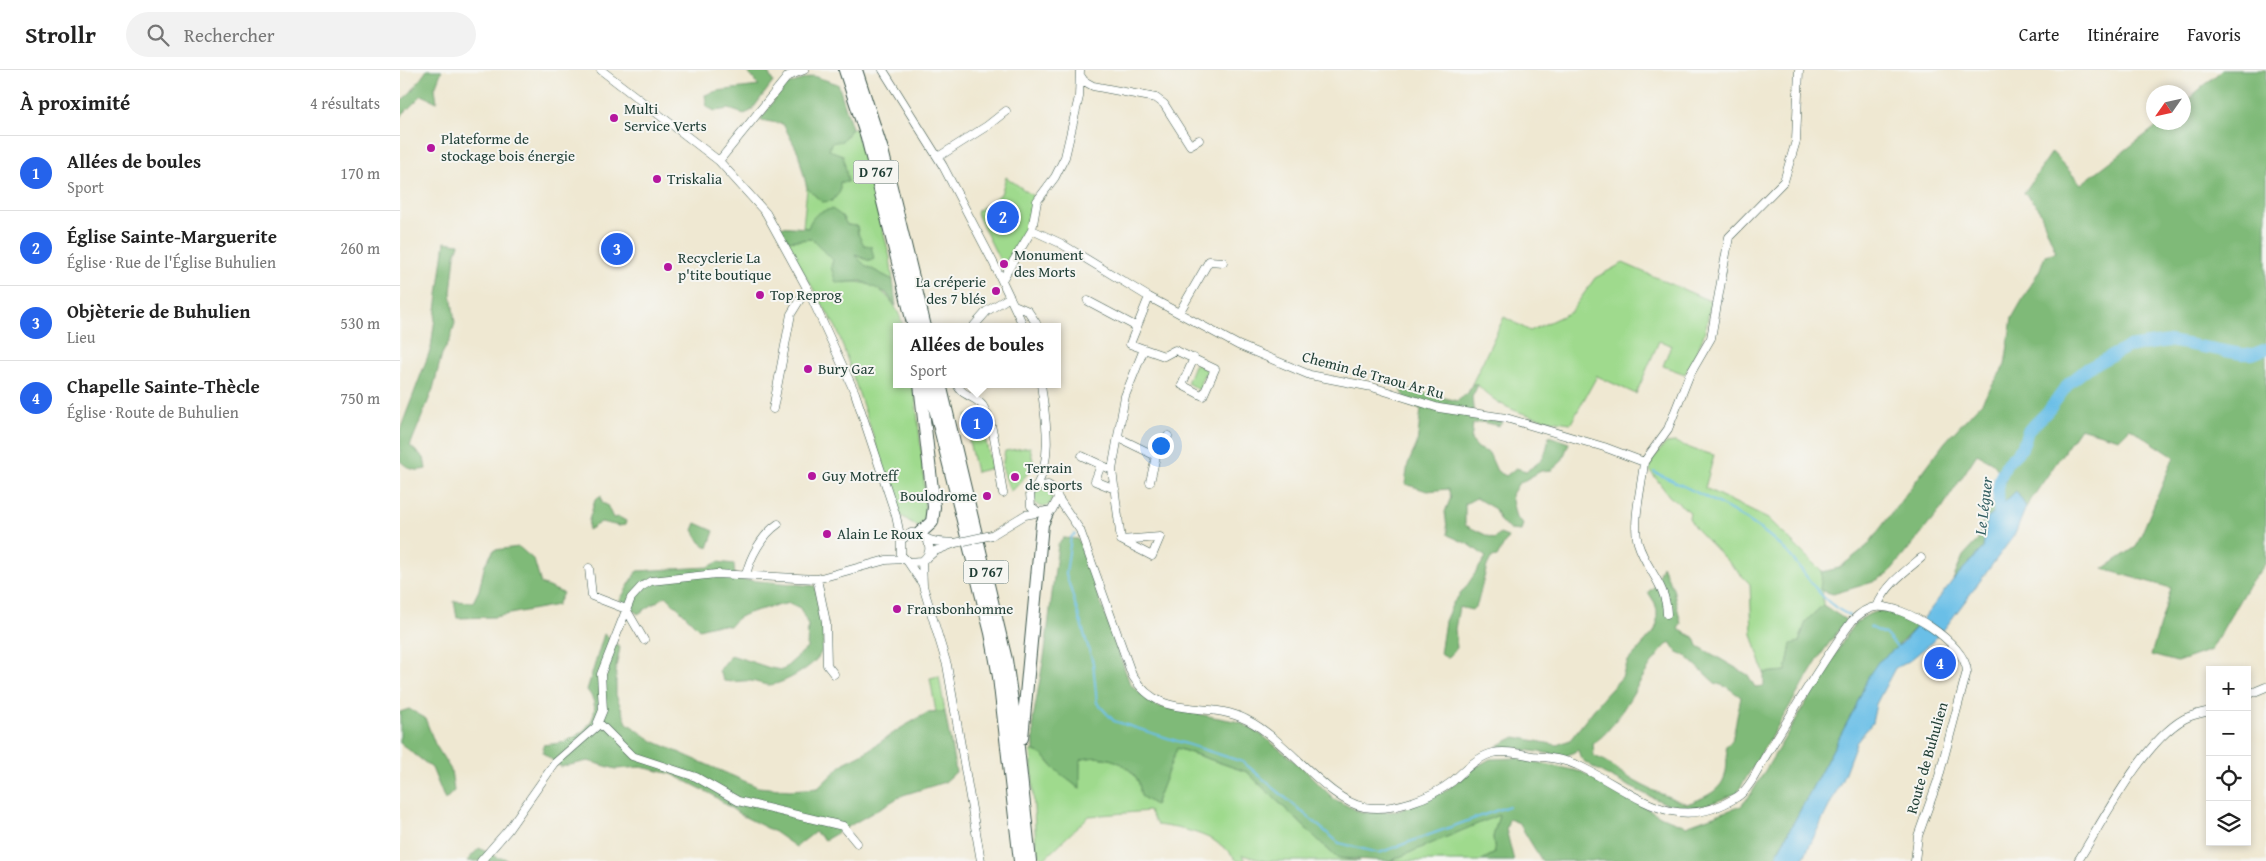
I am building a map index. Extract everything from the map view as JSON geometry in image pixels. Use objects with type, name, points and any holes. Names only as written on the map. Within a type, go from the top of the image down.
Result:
[{"type":"highway","name":"D 767","points":[[844,70],[867,137],[916,323]]},
{"type":"highway","name":"D 767","points":[[856,70],[882,150],[916,323]]},
{"type":"highway","points":[[919,535],[932,522],[934,506],[920,388]]},
{"type":"highway","name":"D 767","points":[[930,388],[997,668],[1020,861]]},
{"type":"highway","name":"D 767","points":[[941,388],[999,623],[1012,696],[1030,861]]},
{"type":"highway","points":[[1020,762],[1042,524],[1046,512]]},
{"type":"street","points":[[601,70],[719,161],[766,213],[807,288],[855,393],[896,516],[900,543],[906,560],[923,586],[947,665],[981,861]]},
{"type":"street","points":[[719,161],[788,76],[804,70]]},
{"type":"street","points":[[883,70],[938,157],[1022,323]]},
{"type":"street","points":[[1667,614],[1663,590],[1643,556],[1636,535],[1644,462],[1668,429],[1684,388],[1711,338],[1730,237],[1784,181],[1796,141],[1799,70]]},
{"type":"street","points":[[1002,280],[1032,230],[1037,201],[1055,177],[1065,157],[1079,97],[1080,71]]},
{"type":"street","points":[[1080,71],[1081,78],[1093,86],[1156,98],[1164,104],[1190,145],[1199,140]]},
{"type":"street","points":[[938,157],[987,126],[1006,111]]},
{"type":"street","name":"Chemin de Traou Ar Ru","points":[[1032,230],[1060,243],[1149,297],[1238,345],[1310,375],[1372,387],[1439,408],[1506,418],[1604,446],[1644,462]]},
{"type":"street","points":[[1179,313],[1209,261],[1223,262]]},
{"type":"street","points":[[773,409],[791,314],[807,288]]},
{"type":"street","points":[[977,323],[987,311],[1010,297]]},
{"type":"street","points":[[1149,297],[1130,344],[1164,356],[1175,350],[1194,358],[1215,369],[1203,396],[1182,386],[1194,358]]},
{"type":"street","points":[[1088,302],[1137,327]]},
{"type":"street","points":[[1014,305],[1028,311],[1036,323]]},
{"type":"street","points":[[1121,540],[1112,470],[1125,396],[1144,349]]},
{"type":"street","points":[[959,388],[979,402],[987,414],[1002,493]]},
{"type":"street","points":[[1041,388],[1046,467],[1058,498],[1072,515],[1080,530],[1132,675],[1146,694],[1172,706],[1235,715],[1254,723],[1281,743],[1336,795],[1366,808],[1390,807],[1439,790],[1472,763],[1501,752],[1549,758],[1575,765],[1669,812],[1693,814],[1711,809],[1739,797],[1842,635],[1858,616],[1876,607],[1887,590],[1921,558]]},
{"type":"street","points":[[1150,482],[1156,456],[1168,436]]},
{"type":"street","points":[[1119,438],[1156,456]]},
{"type":"street","points":[[1082,456],[1112,470]]},
{"type":"street","points":[[1101,465],[1095,481],[1115,489]]},
{"type":"street","points":[[1020,518],[1046,467]]},
{"type":"street","points":[[1036,486],[1048,485],[1055,490]]},
{"type":"street","points":[[1030,498],[1031,506],[1046,512]]},
{"type":"street","points":[[1046,512],[1058,498]]},
{"type":"street","points":[[481,861],[508,830],[555,763],[596,727],[603,710],[601,674],[626,609],[631,598],[640,587],[651,581],[716,574],[817,579],[886,560],[924,560],[935,551],[955,543],[992,535],[1006,529],[1020,518],[1061,510],[1072,515]]},
{"type":"street","points":[[896,516],[919,535],[930,549],[924,560],[923,586]]},
{"type":"street","points":[[746,576],[749,562],[769,530],[778,524]]},
{"type":"street","points":[[886,560],[900,543],[919,535],[955,543]]},
{"type":"street","points":[[1160,537],[1152,556],[1121,540],[1141,538],[1160,537]]},
{"type":"street","points":[[589,568],[592,596],[626,609],[644,640]]},
{"type":"street","points":[[817,579],[826,622],[827,665],[834,674]]},
{"type":"street","name":"Route de Buhulien","points":[[1876,607],[1890,608],[1916,618],[1946,640],[1963,658],[1967,671],[1938,780],[1918,836],[1915,861]]},
{"type":"street","points":[[2251,693],[2266,687]]},
{"type":"street","points":[[2078,861],[2130,778],[2160,739],[2184,719],[2206,712]]},
{"type":"street","points":[[598,722],[632,756],[696,777],[738,801],[843,826],[857,843]]},
{"type":"green space","points":[[427,70],[442,70],[435,88],[437,102],[422,95],[400,117],[400,102],[411,92]]},
{"type":"green space","points":[[746,70],[767,70],[773,82],[751,111],[744,114],[729,109],[715,111],[707,107],[705,95],[717,91],[759,86]]},
{"type":"green space","points":[[2222,70],[2266,70],[2266,563],[2246,589],[2211,650],[2177,662],[2151,655],[2171,588],[2103,569],[2136,547],[2174,457],[2130,428],[2119,439],[2080,428],[2026,507],[2016,491],[1987,519],[1983,548],[1953,580],[1963,556],[1978,540],[1985,513],[2006,481],[1993,463],[1977,454],[1942,508],[1888,574],[1873,582],[1833,594],[1820,590],[1822,572],[1839,568],[1867,546],[1945,442],[1982,402],[2005,365],[2012,318],[2040,269],[2045,255],[2056,252],[2038,207],[2024,193],[2052,152],[2081,184],[2152,130],[2191,130],[2191,97]]},
{"type":"green space","points":[[813,76],[838,84],[852,128],[842,141],[831,143],[829,150],[843,155],[848,182],[840,182],[840,192],[832,201],[822,202],[807,188],[798,152],[783,124],[760,120],[784,86]]},
{"type":"green space","points":[[852,128],[856,129],[890,257],[893,280],[866,266],[853,254],[870,261],[859,237],[857,226],[847,225],[842,216],[808,228],[803,227],[807,188],[822,202],[840,182],[848,182],[846,173],[829,150],[831,143],[847,136]]},
{"type":"green space","points":[[1006,177],[1033,196],[1026,230],[1009,263],[1001,263],[976,212],[1001,194]]},
{"type":"green space","points":[[832,209],[842,216],[847,225],[857,226],[858,234],[864,245],[871,246],[874,259],[870,261],[855,255],[866,266],[893,280],[896,306],[886,293],[861,281],[836,283],[831,267],[833,260],[812,239],[785,241],[776,226],[808,228],[817,214]]},
{"type":"green space","points":[[812,239],[833,260],[831,267],[835,275],[844,283],[865,283],[883,292],[890,299],[900,317],[902,323],[893,323],[893,388],[914,388],[924,475],[925,519],[918,527],[900,515],[837,329],[785,241]]},
{"type":"green space","points":[[445,242],[459,244],[455,255],[451,293],[455,323],[450,340],[442,354],[433,389],[410,446],[424,458],[426,469],[415,470],[400,461],[400,430],[431,348]]},
{"type":"green space","points":[[1623,263],[1710,301],[1702,339],[1685,374],[1663,366],[1671,345],[1659,341],[1636,394],[1597,376],[1571,423],[1521,413],[1498,402],[1478,385],[1472,384],[1504,317],[1530,331],[1571,312],[1595,278]]},
{"type":"green space","points":[[1197,364],[1210,372],[1209,377],[1204,374],[1200,384],[1204,388],[1199,390],[1187,383],[1194,365]]},
{"type":"green space","points":[[1472,384],[1478,385],[1472,397],[1474,418],[1503,422],[1499,426],[1482,422],[1473,424],[1471,440],[1478,448],[1489,453],[1497,471],[1506,476],[1516,468],[1526,471],[1532,467],[1543,457],[1549,436],[1569,443],[1562,461],[1552,470],[1541,471],[1518,484],[1511,496],[1516,518],[1523,523],[1521,531],[1510,530],[1500,521],[1495,509],[1476,498],[1465,504],[1465,525],[1494,539],[1500,534],[1508,537],[1497,557],[1491,558],[1487,566],[1477,605],[1472,610],[1459,607],[1455,629],[1457,648],[1448,658],[1440,654],[1445,621],[1453,603],[1486,557],[1470,545],[1448,535],[1445,512],[1451,497],[1448,489],[1427,491],[1405,484],[1408,464],[1417,444],[1421,409],[1408,405],[1400,387],[1457,401],[1468,393]]},
{"type":"green space","points":[[982,411],[988,430],[971,435],[966,416]]},
{"type":"green space","points":[[985,438],[992,468],[976,472],[969,441]]},
{"type":"green space","points":[[1675,442],[1714,455],[1705,488],[1770,520],[1822,572],[1823,605],[1806,621],[1799,642],[1791,645],[1786,671],[1764,673],[1752,634],[1750,584],[1696,529],[1689,518],[1690,512],[1669,496],[1649,469],[1653,459],[1666,443]]},
{"type":"green space","name":"Terrain de sports","points":[[1030,447],[1034,466],[1016,487],[1010,491],[1002,467],[1005,451]]},
{"type":"green space","points":[[1043,489],[1049,492],[1052,498],[1049,504],[1043,507],[1037,504],[1034,498],[1037,492]]},
{"type":"green space","points":[[601,496],[602,503],[607,505],[613,518],[619,517],[626,521],[625,525],[619,526],[601,522],[588,530],[595,500]]},
{"type":"green space","points":[[696,523],[714,531],[708,548],[700,542],[693,530]]},
{"type":"green space","points":[[1063,538],[1078,539],[1130,684],[1156,706],[1240,722],[1263,736],[1303,768],[1334,799],[1362,813],[1398,811],[1445,791],[1474,768],[1490,759],[1517,758],[1582,772],[1662,817],[1686,826],[1741,806],[1751,794],[1851,628],[1860,620],[1876,612],[1884,611],[1900,614],[1920,623],[1869,675],[1855,708],[1773,861],[1542,861],[1519,823],[1509,819],[1506,829],[1514,861],[1480,861],[1495,853],[1493,837],[1499,815],[1390,861],[1337,858],[1247,772],[1177,748],[1155,805],[1141,796],[1138,781],[1120,763],[1096,757],[1080,760],[1080,789],[1058,772],[1044,757],[1034,751],[1033,719],[1045,651],[1058,545]]},
{"type":"green space","points":[[519,547],[534,560],[541,584],[563,593],[557,605],[494,617],[457,618],[454,601],[473,602],[479,590],[485,564],[494,550]]},
{"type":"green space","points":[[718,562],[734,564],[735,579],[815,586],[824,634],[822,650],[815,661],[792,677],[770,685],[751,681],[724,681],[719,671],[731,655],[770,668],[783,670],[807,648],[808,625],[800,608],[789,603],[757,610],[741,616],[730,626],[714,625],[699,629],[666,596],[638,614],[620,600],[637,571],[708,567]]},
{"type":"green space","points":[[1662,566],[1673,588],[1681,624],[1678,629],[1695,638],[1698,646],[1748,675],[1755,687],[1764,686],[1764,673],[1786,671],[1791,644],[1799,642],[1806,621],[1823,605],[1846,620],[1822,653],[1737,793],[1710,804],[1682,809],[1675,807],[1631,788],[1600,771],[1581,758],[1578,750],[1566,756],[1497,746],[1515,737],[1557,745],[1570,740],[1622,677],[1628,661],[1654,632],[1657,624],[1657,611],[1655,603],[1648,592],[1654,587]],"holes":[[[1670,642],[1676,651],[1686,656],[1715,683],[1727,687],[1741,697],[1732,741],[1726,746],[1726,769],[1721,784],[1708,795],[1687,804],[1642,785],[1594,756],[1593,743],[1613,725],[1660,652]]]},
{"type":"green space","points":[[604,634],[620,648],[616,667],[616,695],[627,723],[653,741],[758,787],[790,790],[818,788],[844,763],[864,753],[927,713],[945,712],[956,772],[945,782],[903,795],[825,840],[815,832],[796,847],[773,831],[741,815],[711,794],[672,774],[641,767],[616,769],[588,761],[561,767],[543,753],[543,745],[561,743],[571,739],[591,722],[595,706],[587,690]]},
{"type":"green space","points":[[939,676],[945,712],[936,712],[930,678]]},
{"type":"green space","points":[[409,709],[425,718],[435,744],[451,770],[454,791],[445,800],[432,768],[400,743],[400,712]]},
{"type":"green space","points":[[1176,748],[1247,772],[1337,858],[1360,861],[1266,861],[1242,855],[1245,861],[1237,861],[1221,845],[1211,839],[1190,831],[1157,825],[1149,811],[1089,816],[1042,861],[1036,848],[1031,750],[1040,753],[1079,789],[1080,760],[1096,757],[1120,763],[1138,781],[1141,796],[1155,805]]},
{"type":"green space","points":[[1500,814],[1493,837],[1495,853],[1480,861],[1390,861]]},
{"type":"green space","points":[[479,848],[498,858],[504,858],[508,861],[467,861]]},
{"type":"water","points":[[2016,491],[2026,507],[2015,534],[1945,628],[1932,642],[1909,661],[1895,668],[1876,704],[1872,723],[1856,743],[1842,780],[1802,861],[1773,861],[1855,708],[1869,675],[1878,662],[1902,643],[1920,623],[1953,580],[1983,548],[1987,519]]},
{"type":"waterway","name":"Le Léguer","points":[[2000,523],[1998,490],[2000,478],[2007,463],[2022,448],[2028,431],[2049,410],[2069,383],[2088,368],[2128,347],[2169,341],[2242,354],[2253,354],[2266,349]]},
{"type":"waterway","points":[[1654,472],[1705,496],[1753,524],[1782,547],[1828,602],[1849,615]]},
{"type":"waterway","points":[[1075,534],[1071,537],[1066,574],[1093,663],[1097,703],[1114,721],[1243,762],[1339,843],[1379,853],[1509,806]]},
{"type":"waterway","points":[[1870,627],[1885,634],[1898,648]]},
{"type":"place","name":"Multi Service Verts","points":[[614,118]]},
{"type":"place","name":"Plateforme de stockage bois énergie","points":[[431,148]]},
{"type":"place","name":"Triskalia","points":[[657,179]]},
{"type":"place","name":"Église Sainte-Marguerite","points":[[1003,217]]},
{"type":"place","name":"Objèterie de Buhulien","points":[[617,249]]},
{"type":"place","name":"Monument des Morts","points":[[1004,264]]},
{"type":"place","name":"Recyclerie La p'tite boutique","points":[[668,267]]},
{"type":"place","name":"La créperie des 7 blés","points":[[996,291]]},
{"type":"place","name":"Top Reprog","points":[[760,295]]},
{"type":"place","name":"Bury Gaz","points":[[808,369]]},
{"type":"place","name":"Allées de boules","points":[[977,423]]},
{"type":"place","name":"Guy Motreff","points":[[812,476]]},
{"type":"place","name":"Terrain de sports","points":[[1015,477]]},
{"type":"place","name":"Boulodrome","points":[[987,496]]},
{"type":"place","name":"Alain Le Roux","points":[[827,534]]},
{"type":"place","name":"Fransbonhomme","points":[[897,609]]},
{"type":"place","name":"Chapelle Sainte-Thècle","points":[[1940,663]]}]
